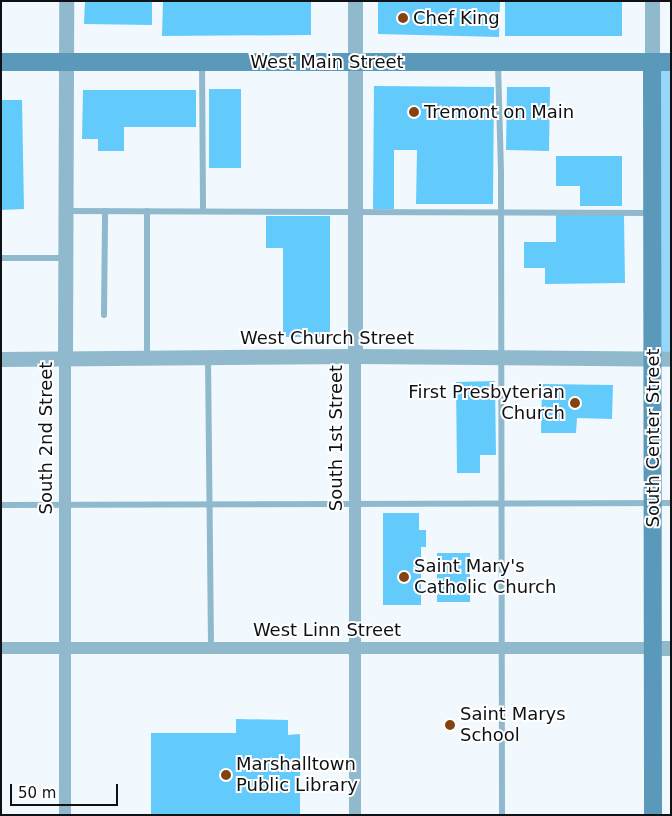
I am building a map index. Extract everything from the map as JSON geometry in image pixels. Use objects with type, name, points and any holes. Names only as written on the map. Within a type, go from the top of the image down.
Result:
[{"type":"main road","name":"West Main Street","points":[[1,62],[671,62]]},
{"type":"main road","name":"South Center Street","points":[[652,62],[653,815]]},
{"type":"street","name":"South 2nd Street","points":[[65,815],[66,1]]},
{"type":"street","name":"South 1st Street","points":[[355,1],[355,815]]},
{"type":"street","points":[[652,1],[652,62]]},
{"type":"street","name":"West Church Street","points":[[1,359],[355,356],[671,359]]},
{"type":"street","name":"West Linn Street","points":[[1,648],[653,648]]},
{"type":"street","points":[[653,648],[671,648]]},
{"type":"lane","points":[[202,62],[203,211]]},
{"type":"lane","points":[[498,62],[502,358],[502,815]]},
{"type":"lane","points":[[65,211],[652,212]]},
{"type":"lane","points":[[104,315],[105,211]]},
{"type":"lane","points":[[147,211],[147,357]]},
{"type":"lane","points":[[1,258],[65,258]]},
{"type":"lane","points":[[208,357],[211,648]]},
{"type":"lane","points":[[1,505],[671,503]]},
{"type":"shaded area","points":[[652,62],[671,62],[671,359],[653,359]]},
{"type":"building","points":[[85,1],[152,1],[152,25],[84,24]]},
{"type":"building","points":[[163,1],[311,1],[311,35],[162,36]]},
{"type":"building","points":[[378,1],[500,1],[499,37],[378,34]]},
{"type":"building","points":[[505,1],[622,1],[622,36],[505,36]]},
{"type":"building","points":[[374,86],[494,87],[493,204],[416,204],[417,150],[394,150],[394,209],[373,209]]},
{"type":"building","points":[[507,87],[550,87],[549,151],[506,150]]},
{"type":"building","points":[[209,89],[241,89],[241,168],[209,168]]},
{"type":"building","points":[[83,90],[196,90],[196,127],[124,127],[124,151],[98,151],[98,139],[82,139]]},
{"type":"building","points":[[1,100],[22,100],[24,209],[1,210]]},
{"type":"building","points":[[556,156],[622,156],[622,206],[580,206],[580,186],[556,186]]},
{"type":"building","points":[[556,215],[624,215],[625,283],[545,284],[545,268],[524,268],[524,242],[556,242]]},
{"type":"building","points":[[266,216],[330,216],[330,337],[283,337],[283,248],[266,248]]},
{"type":"building","points":[[495,381],[496,455],[480,455],[480,473],[457,473],[456,382]]},
{"type":"building","points":[[542,384],[613,385],[612,419],[577,418],[576,433],[541,433]]},
{"type":"building","points":[[383,513],[419,513],[419,530],[426,530],[426,547],[421,547],[421,605],[383,605]]},
{"type":"building","points":[[437,553],[470,553],[470,602],[437,602]]},
{"type":"building","name":"Marshalltown Public Library","points":[[236,719],[288,720],[288,735],[300,734],[300,815],[151,815],[151,733],[236,733]]},
{"type":"place","name":"Chef King","points":[[403,18]]},
{"type":"place","name":"Tremont on Main","points":[[414,112]]},
{"type":"place","name":"First Presbyterian Church","points":[[575,403]]},
{"type":"place","name":"Saint Mary's Catholic Church","points":[[404,577]]},
{"type":"place","name":"Saint Marys School","points":[[450,725]]},
{"type":"place","name":"Marshalltown Public Library","points":[[226,775]]}]
